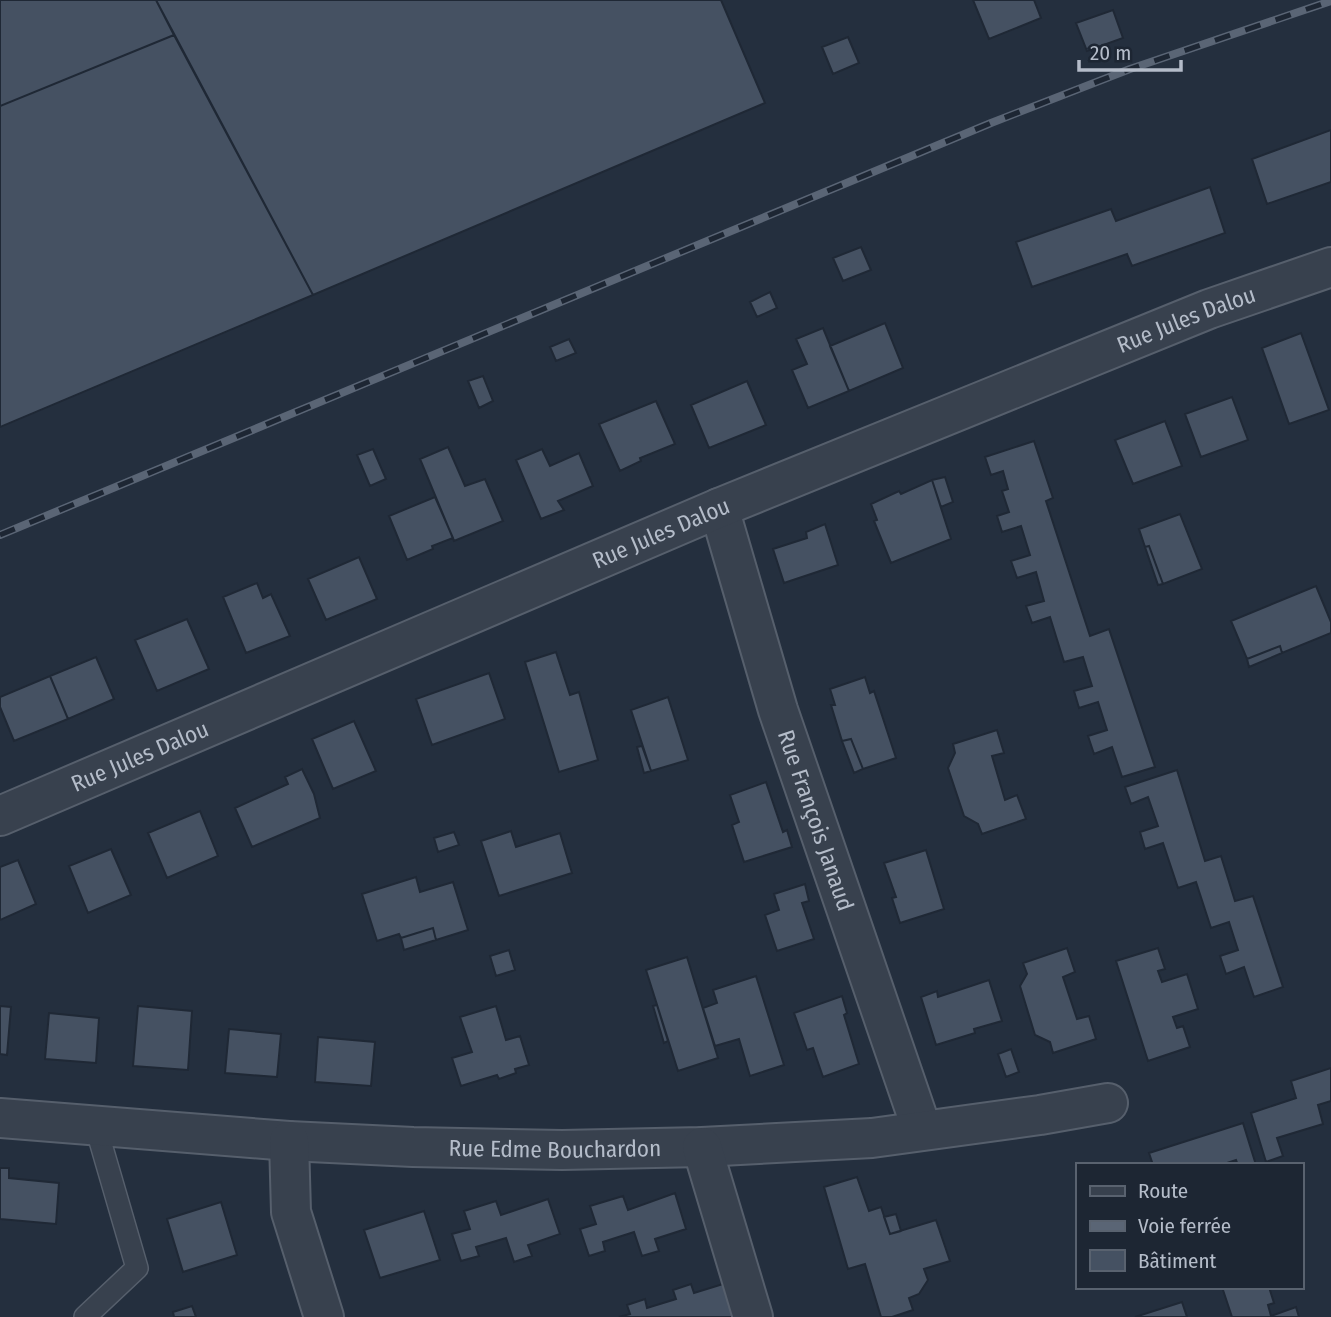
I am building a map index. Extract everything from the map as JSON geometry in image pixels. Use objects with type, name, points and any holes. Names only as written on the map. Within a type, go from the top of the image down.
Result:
[{"type":"street","name":"Rue Jules Dalou","points":[[0,816],[719,508],[1209,309],[1331,267]]},
{"type":"street","name":"Rue François Janaud","points":[[719,508],[778,710],[922,1129]]},
{"type":"street","name":"Rue Edme Bouchardon","points":[[0,1118],[289,1141],[562,1150],[702,1147],[873,1138],[1108,1103]]},
{"type":"street","points":[[289,1141],[291,1212],[324,1317]]},
{"type":"street","points":[[702,1147],[752,1317]]},
{"type":"lane","points":[[85,1317],[137,1268],[96,1127]]},
{"type":"building","points":[[0,0],[156,0],[174,35],[0,106]]},
{"type":"building","points":[[156,0],[721,0],[765,103],[313,295]]},
{"type":"building","points":[[973,0],[1034,0],[1041,18],[989,39]]},
{"type":"building","points":[[1113,10],[1123,38],[1087,51],[1076,23]]},
{"type":"building","points":[[174,35],[313,295],[0,427],[0,106]]},
{"type":"building","points":[[848,37],[859,63],[833,74],[822,47]]},
{"type":"building","points":[[1331,130],[1331,182],[1267,204],[1252,159]]},
{"type":"building","points":[[1210,187],[1225,233],[1132,266],[1127,254],[1032,287],[1016,242],[1111,209],[1116,221]]},
{"type":"building","points":[[861,247],[871,270],[843,281],[833,258]]},
{"type":"building","points":[[770,292],[777,308],[757,317],[750,302]]},
{"type":"building","points":[[885,323],[903,368],[849,391],[830,346]]},
{"type":"building","points":[[823,328],[849,391],[808,408],[792,370],[807,364],[796,339]]},
{"type":"building","points":[[1301,333],[1329,410],[1289,424],[1262,348]]},
{"type":"building","points":[[569,339],[576,353],[556,361],[550,347]]},
{"type":"building","points":[[483,376],[493,401],[479,408],[468,381]]},
{"type":"building","points":[[747,381],[766,425],[709,448],[691,405]]},
{"type":"building","points":[[1232,397],[1248,440],[1201,457],[1185,414]]},
{"type":"building","points":[[656,401],[675,444],[640,458],[641,461],[620,471],[599,424]]},
{"type":"building","points":[[1165,421],[1182,466],[1133,484],[1115,440]]},
{"type":"building","points":[[1034,441],[1053,498],[1046,501],[1090,636],[1109,629],[1155,767],[1122,777],[1112,747],[1094,754],[1088,736],[1107,730],[1098,702],[1079,708],[1074,691],[1092,686],[1083,657],[1064,662],[1050,617],[1032,623],[1026,606],[1044,601],[1036,572],[1017,578],[1011,561],[1030,555],[1021,526],[1002,532],[997,516],[1009,512],[1002,491],[1008,489],[1003,471],[991,475],[985,457]]},
{"type":"building","points":[[448,447],[465,486],[485,479],[503,521],[454,541],[420,459]]},
{"type":"building","points":[[373,449],[386,479],[370,486],[357,455]]},
{"type":"building","points":[[542,449],[550,466],[579,453],[593,486],[558,501],[564,510],[541,519],[516,460]]},
{"type":"building","points":[[945,477],[953,502],[941,507],[932,480]]},
{"type":"building","points":[[932,480],[951,539],[891,563],[874,521],[877,520],[871,504]]},
{"type":"building","points":[[435,497],[453,538],[407,560],[389,516]]},
{"type":"building","points":[[1180,514],[1202,569],[1163,584],[1149,546],[1145,547],[1139,529]]},
{"type":"building","points":[[825,524],[838,565],[784,583],[773,549],[807,538],[806,532]]},
{"type":"building","points":[[1149,546],[1163,584],[1158,585],[1145,547]]},
{"type":"building","points":[[359,557],[377,599],[326,620],[308,579]]},
{"type":"building","points":[[257,583],[263,598],[271,594],[290,636],[246,653],[223,597]]},
{"type":"building","points":[[1316,586],[1331,622],[1331,633],[1282,653],[1280,646],[1247,659],[1231,621]]},
{"type":"building","points":[[187,619],[209,669],[157,691],[135,640]]},
{"type":"building","points":[[1280,646],[1282,653],[1249,667],[1247,659]]},
{"type":"building","points":[[556,652],[570,695],[579,692],[598,760],[559,772],[525,662]]},
{"type":"building","points":[[96,657],[114,699],[68,719],[50,676]]},
{"type":"building","points":[[489,673],[505,719],[432,745],[416,699]]},
{"type":"building","points":[[50,676],[68,719],[14,741],[0,707],[0,697]]},
{"type":"building","points":[[865,677],[870,693],[874,691],[896,758],[863,769],[851,739],[842,741],[831,705],[835,705],[830,689]]},
{"type":"building","points":[[668,697],[688,760],[651,771],[631,710]]},
{"type":"building","points":[[354,721],[376,771],[333,789],[312,739]]},
{"type":"building","points":[[997,730],[1004,753],[992,756],[1005,800],[1017,795],[1026,819],[982,834],[978,824],[964,816],[948,768],[955,753],[953,744]]},
{"type":"building","points":[[851,739],[863,769],[854,773],[842,741]]},
{"type":"building","points":[[642,746],[651,771],[644,773],[637,747]]},
{"type":"building","points":[[302,769],[314,794],[320,818],[252,847],[235,808],[288,784],[285,777]]},
{"type":"building","points":[[1177,770],[1205,861],[1221,856],[1235,901],[1253,896],[1283,987],[1254,997],[1244,967],[1226,974],[1220,956],[1238,950],[1229,922],[1211,928],[1196,882],[1178,888],[1163,843],[1145,849],[1140,832],[1158,826],[1148,797],[1131,804],[1125,787]]},
{"type":"building","points":[[766,782],[783,832],[787,830],[792,847],[744,862],[732,825],[739,822],[730,795]]},
{"type":"building","points":[[200,811],[218,856],[167,878],[148,833]]},
{"type":"building","points":[[511,831],[516,847],[560,833],[572,873],[499,896],[481,841]]},
{"type":"building","points":[[454,832],[459,845],[438,852],[434,838]]},
{"type":"building","points":[[111,849],[131,895],[88,913],[69,866]]},
{"type":"building","points":[[926,850],[944,909],[900,923],[892,898],[896,897],[884,863]]},
{"type":"building","points":[[18,860],[36,904],[0,920],[0,867]]},
{"type":"building","points":[[416,877],[420,892],[453,882],[468,930],[436,940],[433,928],[401,938],[399,934],[377,941],[362,894]]},
{"type":"building","points":[[805,884],[809,901],[802,903],[814,939],[777,951],[765,915],[779,910],[774,894]]},
{"type":"building","points":[[433,928],[436,940],[404,950],[401,938]]},
{"type":"building","points":[[1067,948],[1075,972],[1063,977],[1077,1019],[1089,1016],[1096,1039],[1053,1053],[1050,1042],[1035,1035],[1020,986],[1027,974],[1023,963]]},
{"type":"building","points":[[1158,948],[1165,969],[1158,971],[1162,982],[1187,974],[1198,1009],[1173,1017],[1177,1028],[1183,1026],[1190,1047],[1148,1061],[1116,961]]},
{"type":"building","points":[[509,950],[515,970],[496,976],[490,956]]},
{"type":"building","points":[[687,957],[718,1058],[678,1071],[646,970]]},
{"type":"building","points":[[756,976],[784,1065],[750,1076],[739,1039],[715,1046],[703,1008],[717,1003],[713,990]]},
{"type":"building","points":[[989,980],[1002,1021],[936,1045],[921,997],[937,991],[938,997]]},
{"type":"building","points":[[842,996],[847,1013],[844,1015],[859,1064],[823,1077],[813,1048],[807,1050],[794,1013]]},
{"type":"building","points":[[657,1005],[668,1041],[664,1043],[653,1006]]},
{"type":"building","points":[[0,1006],[11,1007],[7,1055],[0,1054]]},
{"type":"building","points":[[138,1006],[192,1011],[188,1070],[133,1066]]},
{"type":"building","points":[[496,1006],[506,1040],[520,1036],[529,1065],[515,1069],[516,1073],[499,1079],[497,1075],[461,1086],[452,1058],[472,1052],[460,1017]]},
{"type":"building","points":[[49,1013],[99,1018],[96,1063],[45,1059]]},
{"type":"building","points":[[229,1029],[281,1034],[277,1077],[225,1073]]},
{"type":"building","points":[[318,1037],[375,1042],[371,1086],[315,1082]]},
{"type":"building","points":[[1011,1049],[1019,1072],[1006,1077],[998,1054]]},
{"type":"building","points":[[1331,1068],[1331,1101],[1318,1105],[1323,1124],[1277,1138],[1283,1156],[1266,1162],[1251,1113],[1296,1098],[1291,1081]]},
{"type":"building","points":[[1243,1123],[1255,1163],[1237,1163],[1236,1160],[1227,1163],[1152,1163],[1149,1153]]},
{"type":"building","points":[[0,1168],[9,1168],[9,1178],[59,1183],[56,1224],[0,1219]]},
{"type":"building","points":[[857,1177],[869,1211],[881,1207],[890,1234],[936,1220],[950,1261],[924,1269],[928,1280],[919,1294],[909,1298],[913,1310],[892,1317],[881,1317],[865,1264],[848,1269],[824,1187]]},
{"type":"building","points":[[675,1193],[686,1229],[655,1239],[659,1251],[642,1256],[634,1232],[603,1242],[605,1251],[589,1256],[580,1229],[596,1224],[590,1206],[623,1196],[628,1210]]},
{"type":"building","points":[[548,1199],[560,1234],[528,1245],[532,1256],[514,1262],[506,1238],[476,1247],[479,1256],[461,1261],[452,1234],[470,1229],[464,1211],[496,1201],[501,1215]]},
{"type":"building","points":[[221,1202],[237,1255],[183,1272],[167,1219]]},
{"type":"building","points":[[424,1211],[440,1260],[380,1278],[364,1230]]},
{"type":"building","points":[[896,1214],[901,1231],[890,1234],[884,1217]]},
{"type":"building","points":[[691,1284],[694,1293],[723,1284],[734,1317],[619,1317],[630,1314],[627,1305],[645,1299],[647,1308],[676,1299],[673,1290]]},
{"type":"building","points":[[1223,1289],[1270,1289],[1274,1303],[1268,1305],[1271,1316],[1296,1307],[1299,1317],[1232,1317]]},
{"type":"building","points":[[1182,1302],[1187,1317],[1135,1317]]},
{"type":"building","points":[[192,1306],[196,1317],[174,1317],[173,1312]]},
{"type":"railway","points":[[0,535],[991,123],[1130,69],[1331,1]]}]
